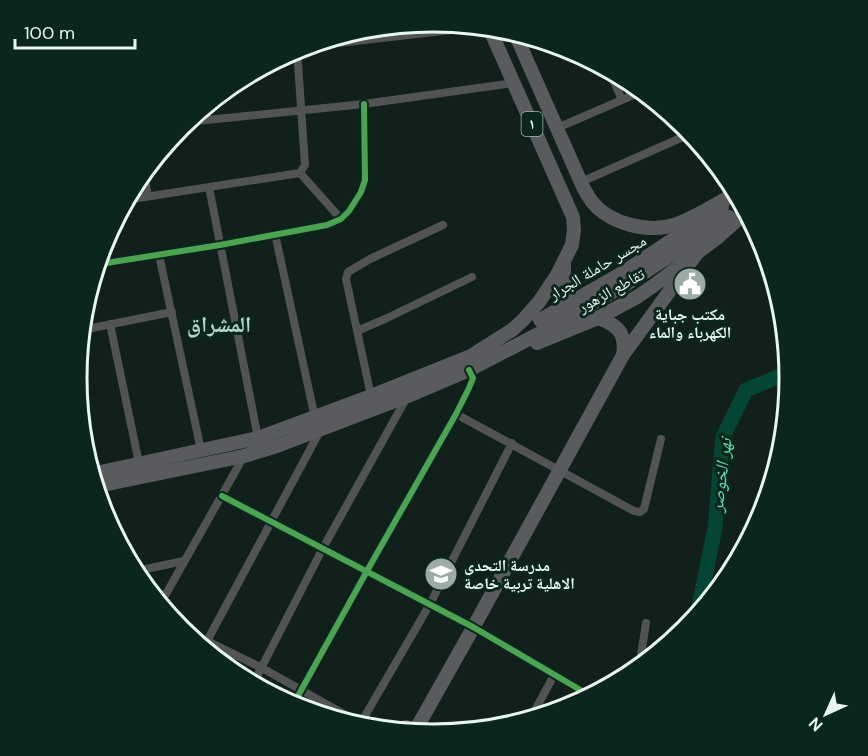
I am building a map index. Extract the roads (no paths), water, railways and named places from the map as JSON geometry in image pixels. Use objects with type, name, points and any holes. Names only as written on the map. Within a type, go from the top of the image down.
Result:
[{"type":"main road","name":"١","points":[[493,36],[573,217],[572,245],[564,264]]},
{"type":"main road","points":[[419,724],[623,355],[698,252],[699,239],[694,230],[683,224],[650,228],[635,226],[620,221],[594,205],[581,182],[519,42]]},
{"type":"main road","points":[[674,225],[730,198]]},
{"type":"main road","name":"مجسر حاملة الجرار","points":[[726,212],[732,201]]},
{"type":"main road","name":"مجسر حاملة الجرار","points":[[472,364],[543,325],[622,273],[726,212],[737,210]]},
{"type":"main road","points":[[697,214],[696,221],[703,232],[711,238],[717,238]]},
{"type":"main road","name":"تقاطع الزهور","points":[[472,364],[567,331],[598,318],[637,297],[717,238],[741,217]]},
{"type":"main road","points":[[100,472],[317,424],[408,396],[472,364],[533,310],[564,264]]},
{"type":"main road","points":[[564,264],[566,292],[572,305],[587,315],[610,323],[619,330],[625,342],[623,355]]},
{"type":"main road","points":[[544,294],[554,296],[566,309],[570,321],[567,331]]},
{"type":"main road","points":[[105,485],[244,456],[317,424],[371,396],[472,364]]},
{"type":"street","points":[[138,198],[300,173],[305,165],[298,59]]},
{"type":"street","points":[[614,82],[622,100]]},
{"type":"street","points":[[202,120],[364,104],[514,83]]},
{"type":"street","points":[[557,128],[634,95]]},
{"type":"street","points":[[108,263],[327,225],[340,219],[350,211],[365,180],[364,104]]},
{"type":"street","points":[[581,182],[683,137]]},
{"type":"street","points":[[300,173],[340,219]]},
{"type":"street","points":[[146,185],[148,196]]},
{"type":"street","points":[[209,187],[258,438]]},
{"type":"street","points":[[371,396],[346,279],[348,272],[443,225]]},
{"type":"street","points":[[207,640],[271,521],[317,424],[275,234]]},
{"type":"street","points":[[159,255],[201,450]]},
{"type":"street","points":[[357,331],[472,277]]},
{"type":"street","points":[[91,328],[172,312]]},
{"type":"street","points":[[110,324],[139,463]]},
{"type":"street","points":[[298,696],[456,414],[473,378],[472,364]]},
{"type":"street","points":[[257,676],[323,548],[408,396]]},
{"type":"street","points":[[456,414],[640,512],[644,509],[661,439]]},
{"type":"street","points":[[364,718],[430,604],[512,443]]},
{"type":"street","points":[[165,596],[244,456]]},
{"type":"street","points":[[222,496],[474,627],[582,691]]},
{"type":"street","points":[[145,569],[184,561]]},
{"type":"street","points":[[641,656],[646,623]]},
{"type":"street","points":[[211,643],[262,668],[339,711]]},
{"type":"street","points":[[536,709],[554,675]]},
{"type":"waterway","name":"نهر الخوصر","points":[[700,600],[715,528],[723,437],[746,390],[780,376]]},
{"type":"place","name":"مكتب جباية الكهرباء والماء","points":[[690,284]]},
{"type":"place","name":"مدرسة التحدي الاهلية تربية خاصة","points":[[441,574]]},
{"type":"district","name":"المشراق","points":[[219,324]]}]
